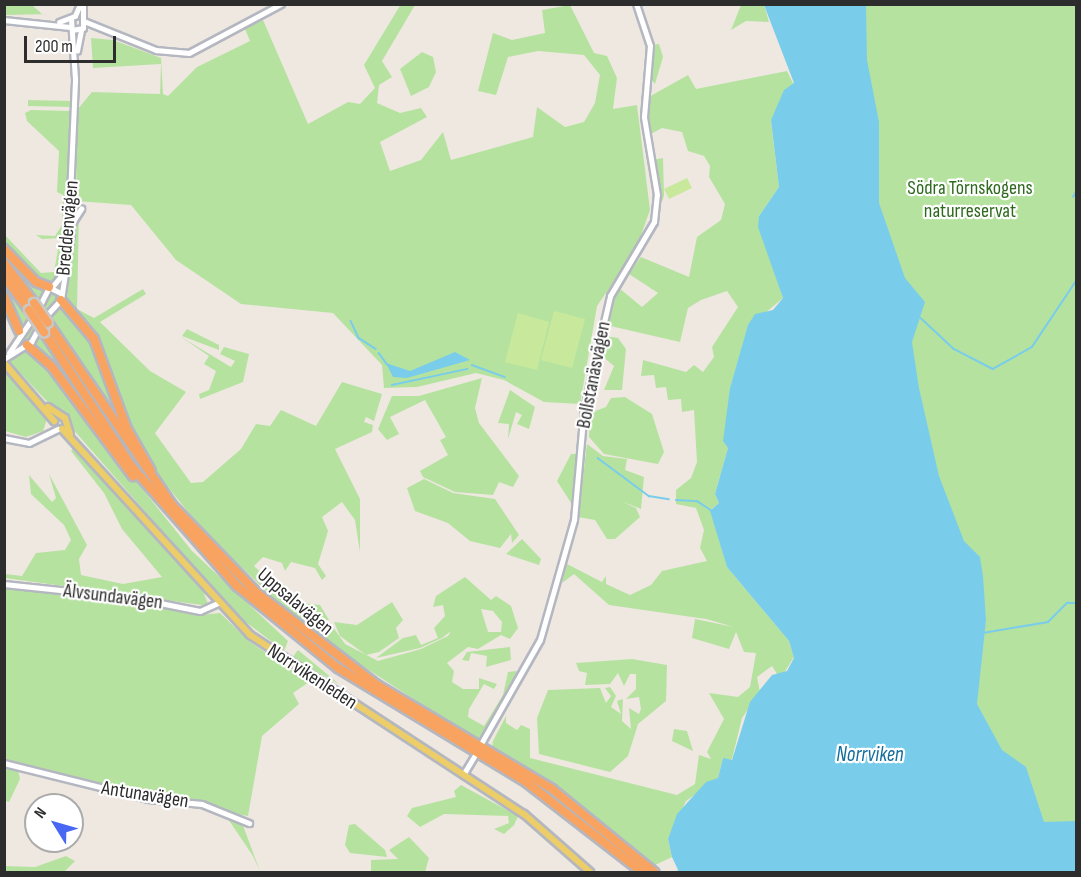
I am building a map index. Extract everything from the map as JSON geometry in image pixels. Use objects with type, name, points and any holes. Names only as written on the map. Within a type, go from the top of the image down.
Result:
[{"type":"highway","points":[[4,249],[36,282],[51,287]]},
{"type":"highway","name":"Uppsalavägen","points":[[4,263],[32,307],[44,332],[132,467],[181,527],[237,586],[314,650],[526,782],[642,873]]},
{"type":"highway","name":"Uppsalavägen","points":[[4,276],[48,323],[140,463],[209,545],[323,647],[552,789],[654,873]]},
{"type":"highway","points":[[4,297],[18,333]]},
{"type":"highway","points":[[61,297],[94,339],[127,429],[148,467],[209,545]]},
{"type":"highway","points":[[26,345],[46,359],[128,470],[181,527]]},
{"type":"main road","points":[[5,360],[44,404],[59,426]]},
{"type":"main road","points":[[44,404],[61,416]]},
{"type":"main road","points":[[59,426],[61,416]]},
{"type":"main road","points":[[59,426],[61,416]]},
{"type":"main road","name":"Norrvikenleden","points":[[59,426],[218,603],[266,647],[536,823],[590,873]]},
{"type":"street","name":"Breddenvägen","points":[[61,297],[72,224],[75,57],[71,29],[73,18],[81,4]]},
{"type":"street","name":"Breddenvägen","points":[[75,57],[82,29],[81,4]]},
{"type":"street","points":[[4,20],[56,22],[73,18],[156,50],[189,53],[281,4]]},
{"type":"street","name":"Bollstanäsvägen","points":[[482,742],[540,640],[574,520],[584,409],[610,296],[654,222],[657,195],[644,106],[650,46],[636,4]]},
{"type":"street","points":[[56,22],[71,29],[102,28]]},
{"type":"street","name":"Breddenvägen","points":[[18,333],[62,275],[66,256],[72,163]]},
{"type":"street","points":[[72,224],[81,209]]},
{"type":"street","points":[[5,360],[26,345],[61,297],[51,287]]},
{"type":"street","points":[[18,333],[26,345]]},
{"type":"street","points":[[5,360],[18,333]]},
{"type":"street","points":[[4,438],[29,443],[46,436],[59,426]]},
{"type":"street","name":"Älvsundavägen","points":[[4,584],[135,598],[200,612],[218,603]]},
{"type":"street","points":[[463,776],[474,757]]},
{"type":"street","name":"Antunavägen","points":[[4,763],[148,799],[202,804],[249,823]]},
{"type":"green space","points":[[5,4],[32,5],[42,14],[52,14],[5,15]]},
{"type":"green space","points":[[401,4],[415,5],[382,61],[392,77],[379,85],[377,103],[400,113],[421,108],[427,117],[380,142],[390,171],[421,160],[443,132],[451,160],[533,137],[537,107],[565,127],[584,122],[595,103],[600,75],[584,55],[538,51],[508,57],[496,95],[478,91],[493,33],[512,40],[545,33],[542,10],[570,5],[594,53],[607,56],[617,78],[613,109],[637,105],[650,210],[636,249],[597,306],[580,404],[544,402],[504,380],[476,373],[417,387],[384,388],[382,365],[333,313],[241,304],[176,260],[131,205],[76,201],[77,110],[92,92],[160,94],[161,64],[93,68],[91,38],[113,40],[161,58],[163,94],[168,96],[197,67],[250,41],[245,29],[263,20],[308,124],[348,102],[360,104],[375,88],[364,65]]},
{"type":"green space","points":[[741,5],[764,5],[769,22],[746,21],[731,30]]},
{"type":"green space","name":"Södra Törnskogens naturreservat","points":[[866,5],[1076,5],[1076,844],[1036,843],[967,729],[986,620],[969,609],[864,214]]},
{"type":"green space","points":[[659,44],[663,57],[655,84],[651,79],[653,45]]},
{"type":"green space","points":[[422,52],[433,57],[436,72],[429,87],[411,96],[400,69]]},
{"type":"green space","points":[[787,71],[794,85],[771,120],[779,187],[759,216],[783,298],[748,327],[731,385],[728,448],[715,494],[719,503],[711,510],[727,567],[789,641],[794,657],[784,673],[777,674],[772,666],[757,677],[760,692],[742,718],[732,759],[727,763],[723,758],[718,778],[686,801],[668,839],[672,857],[653,866],[562,791],[492,748],[493,741],[506,716],[506,723],[517,730],[521,725],[530,729],[530,758],[677,795],[695,784],[699,755],[711,759],[707,752],[724,719],[709,693],[738,697],[750,687],[756,653],[744,652],[736,632],[729,649],[692,638],[695,619],[734,627],[706,619],[609,605],[574,574],[562,583],[567,564],[602,582],[606,576],[606,584],[630,595],[651,585],[662,571],[707,561],[700,548],[704,530],[696,508],[676,504],[676,490],[691,478],[697,462],[694,410],[682,412],[681,399],[668,400],[666,387],[656,388],[654,375],[641,376],[643,360],[686,372],[694,365],[703,372],[714,357],[712,347],[738,307],[727,291],[701,300],[688,308],[680,342],[606,325],[619,288],[642,307],[658,293],[629,274],[641,257],[689,277],[697,237],[721,220],[725,204],[709,177],[710,166],[704,156],[688,151],[682,132],[662,128],[651,134],[647,98],[688,75],[696,89]]},
{"type":"green space","points":[[28,100],[72,101],[72,107],[28,106]]},
{"type":"green space","points":[[31,110],[71,111],[68,223],[61,238],[42,239],[36,235],[55,236],[62,225],[63,195],[57,192],[59,151],[27,121],[25,113]]},
{"type":"green space","points":[[663,158],[664,196],[662,202],[653,160]]},
{"type":"green space","points":[[687,178],[692,188],[669,199],[664,189]]},
{"type":"green space","points":[[79,212],[77,309],[94,318],[143,289],[146,294],[100,322],[150,371],[186,392],[155,433],[191,483],[203,482],[241,449],[256,424],[270,426],[281,410],[316,426],[342,382],[382,394],[374,421],[366,417],[364,422],[373,425],[372,432],[335,449],[360,499],[360,552],[355,520],[342,502],[322,517],[328,531],[318,564],[326,576],[322,580],[315,568],[291,562],[285,571],[282,563],[263,557],[254,566],[292,602],[320,605],[329,620],[315,620],[308,629],[291,615],[201,528],[155,471],[128,422],[100,347],[65,300]]},
{"type":"green space","points":[[4,234],[41,273],[54,272],[59,244],[63,257],[58,279],[42,283],[5,246]]},
{"type":"green space","points":[[5,252],[44,288],[38,301],[5,256]]},
{"type":"green space","points":[[4,283],[29,318],[20,326],[5,292]]},
{"type":"green space","points":[[52,290],[59,299],[29,342],[23,341]]},
{"type":"green space","points":[[61,304],[89,336],[125,430],[47,316]]},
{"type":"green space","points":[[554,311],[585,319],[572,368],[541,360]]},
{"type":"green space","points":[[518,313],[549,322],[537,370],[505,362]]},
{"type":"green space","points":[[187,329],[219,345],[219,350],[182,336]]},
{"type":"green space","points":[[39,333],[122,460],[53,365],[32,345]]},
{"type":"green space","points":[[606,336],[618,338],[626,349],[622,390],[604,390],[614,366],[603,357]]},
{"type":"green space","points":[[181,337],[231,367],[235,361],[220,354],[224,347],[249,354],[243,382],[200,399],[199,394],[209,390],[216,371],[204,364],[209,356]]},
{"type":"green space","points":[[24,352],[41,362],[192,551],[288,641],[284,651],[235,614],[71,427],[69,417],[56,411],[8,360]]},
{"type":"green space","points":[[4,369],[47,419],[43,431],[26,437],[5,431]]},
{"type":"green space","points":[[482,378],[475,408],[479,423],[519,476],[513,487],[499,482],[493,495],[455,492],[423,477],[420,471],[448,455],[440,440],[446,437],[425,400],[390,417],[399,434],[387,440],[378,429],[392,396],[419,396]]},
{"type":"green space","points":[[510,390],[535,407],[529,429],[517,424],[522,415],[516,412],[508,439],[509,424],[498,423]]},
{"type":"green space","points":[[625,397],[652,414],[664,452],[658,464],[604,454],[589,437],[590,413],[606,407],[611,398]]},
{"type":"green space","points":[[587,444],[603,456],[627,459],[625,470],[644,477],[641,509],[621,501],[636,508],[640,517],[615,539],[607,539],[595,520],[578,517]]},
{"type":"green space","points":[[74,447],[203,591],[209,606],[5,578],[5,574],[22,576],[36,553],[65,550],[71,540],[64,525],[31,494],[29,475],[52,502],[56,498],[49,474],[87,545],[79,559],[81,575],[123,584],[162,577],[122,529],[104,493],[71,451]]},
{"type":"green space","points":[[571,454],[578,454],[573,506],[557,481]]},
{"type":"green space","points":[[424,479],[453,493],[495,499],[519,535],[512,543],[511,534],[500,548],[470,541],[448,523],[415,511],[407,488]]},
{"type":"green space","points":[[522,539],[541,559],[539,565],[506,554]]},
{"type":"green space","points":[[465,577],[491,600],[496,596],[511,606],[518,628],[510,639],[501,635],[478,649],[468,647],[447,663],[454,671],[452,682],[463,689],[479,689],[479,678],[497,684],[494,689],[484,684],[469,709],[468,717],[484,726],[503,695],[508,672],[517,671],[480,742],[310,632],[317,623],[330,623],[345,644],[378,661],[421,649],[448,636],[451,631],[442,638],[420,648],[376,658],[403,638],[416,635],[421,645],[438,638],[434,628],[445,616],[443,605],[433,607],[436,596]],"holes":[[[481,609],[493,611],[502,622],[501,632],[488,632]]]},
{"type":"green space","points":[[5,587],[152,602],[200,615],[220,613],[250,642],[309,682],[293,693],[299,704],[262,736],[248,816],[78,783],[5,761]]},
{"type":"green space","points":[[392,602],[403,620],[396,628],[399,638],[379,652],[366,655],[340,636],[334,622],[357,625]]},
{"type":"green space","points":[[510,647],[511,660],[486,667],[487,656],[471,653],[469,661],[462,660],[467,652]]},
{"type":"green space","points":[[298,650],[339,684],[292,658]]},
{"type":"green space","points":[[632,659],[667,665],[666,701],[638,724],[628,756],[610,772],[539,754],[537,718],[548,690],[600,688],[606,703],[611,696],[605,688],[610,687],[616,696],[611,707],[621,714],[617,701],[623,699],[622,721],[631,729],[629,708],[639,714],[641,709],[639,697],[626,699],[636,689],[636,674],[630,674],[624,686],[618,673],[610,684],[585,685],[587,673],[579,671],[576,663]]},
{"type":"green space","points":[[674,729],[687,731],[693,751],[672,741]]},
{"type":"green space","points":[[5,766],[18,770],[20,779],[9,802],[5,801]]},
{"type":"green space","points":[[461,785],[518,816],[514,825],[504,834],[494,829],[509,823],[508,816],[444,814],[420,827],[407,816],[412,808],[456,797],[454,791]]},
{"type":"green space","points":[[226,816],[242,823],[260,871],[253,856]]},
{"type":"green space","points":[[355,824],[385,850],[387,857],[350,853],[345,845],[349,825]]},
{"type":"green space","points":[[409,837],[429,858],[425,872],[371,872],[371,860],[398,859],[389,850]]},
{"type":"green space","points":[[66,856],[75,861],[64,872],[5,872],[5,866],[35,867]]},
{"type":"water","name":"Norrviken","points":[[764,5],[866,5],[867,60],[879,122],[879,203],[905,278],[925,302],[912,342],[919,388],[939,476],[964,541],[980,557],[986,620],[977,704],[1002,750],[1026,767],[1044,822],[1076,821],[1076,872],[679,872],[672,857],[668,839],[677,814],[706,782],[718,778],[723,758],[732,760],[750,702],[772,675],[787,671],[794,658],[789,641],[727,567],[710,511],[719,503],[715,494],[728,448],[723,441],[730,388],[748,325],[755,314],[773,310],[783,298],[758,227],[759,216],[779,187],[771,120],[784,90],[794,83]]},
{"type":"water","points":[[455,352],[470,360],[407,378],[393,377],[386,363],[410,371]]},
{"type":"waterway","points":[[1073,197],[1076,192]]},
{"type":"waterway","points":[[921,318],[954,349],[993,369],[1032,347],[1076,281]]},
{"type":"waterway","points":[[351,321],[359,338],[376,349]]},
{"type":"waterway","points":[[379,353],[387,364]]},
{"type":"waterway","points":[[472,365],[505,377]]},
{"type":"waterway","points":[[392,385],[467,369]]},
{"type":"waterway","points":[[598,458],[649,496],[669,499]]},
{"type":"waterway","points":[[676,500],[697,501],[711,510]]},
{"type":"waterway","points":[[983,633],[1048,622],[1067,603],[1076,603]]}]
